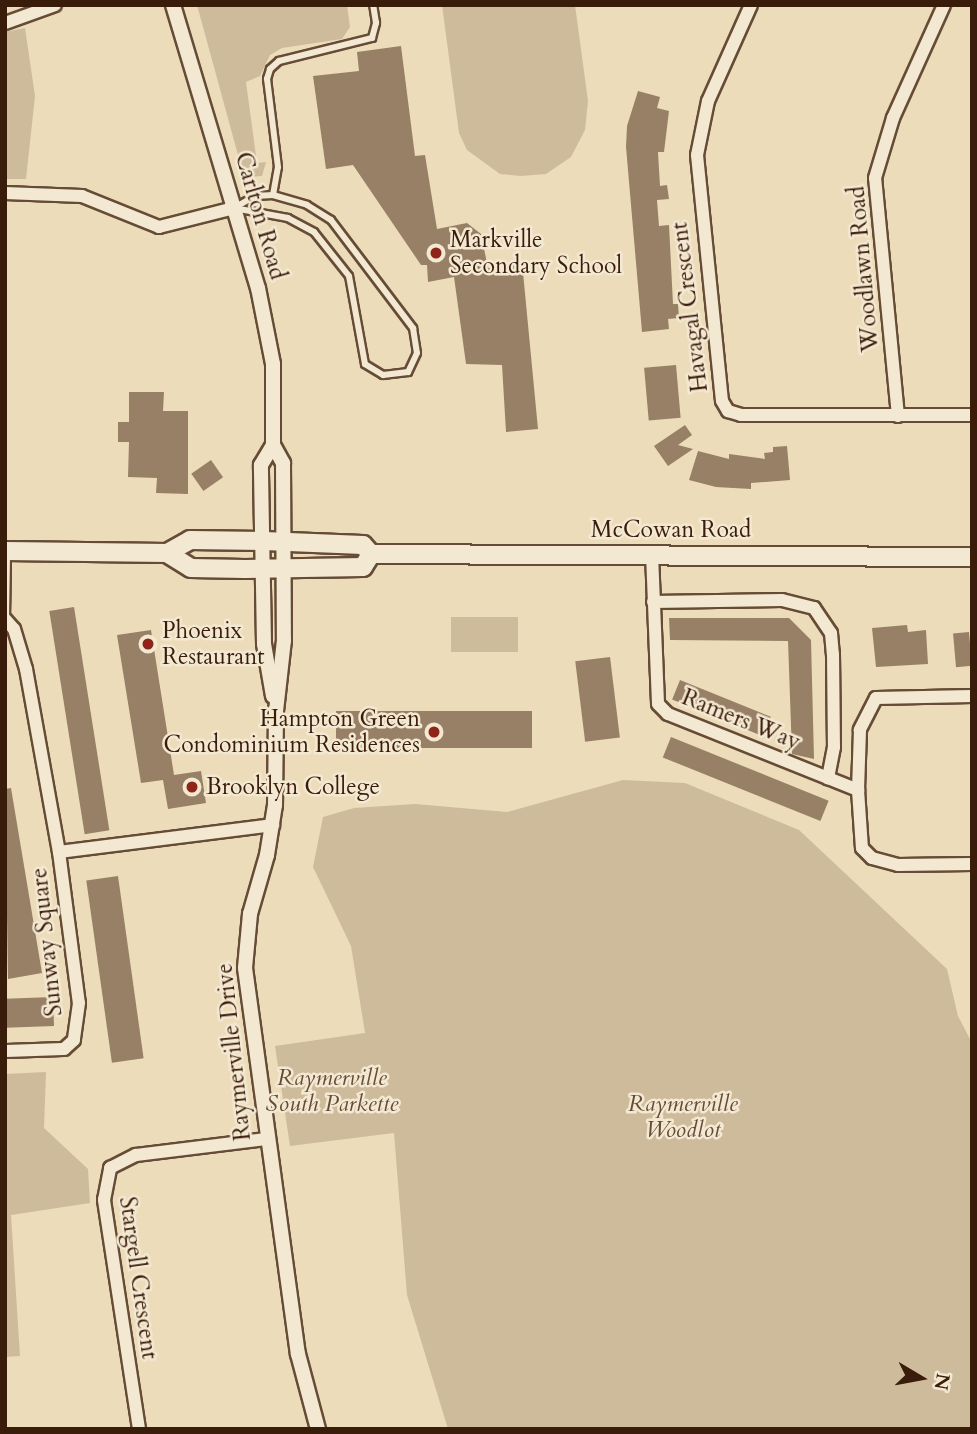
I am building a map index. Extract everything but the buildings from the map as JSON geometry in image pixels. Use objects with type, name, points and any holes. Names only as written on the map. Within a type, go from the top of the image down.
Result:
[{"type":"main road","name":"McCowan Road","points":[[6,551],[167,553],[190,541],[264,541],[363,545],[371,555]]},
{"type":"main road","name":"McCowan Road","points":[[167,553],[191,568],[264,569],[363,567],[371,555]]},
{"type":"main road","name":"McCowan Road","points":[[371,555],[972,557]]},
{"type":"street","points":[[5,23],[55,5]]},
{"type":"street","name":"Carlton Road","points":[[173,5],[258,288],[273,364],[274,445],[283,463],[285,568]]},
{"type":"street","name":"Havagal Crescent","points":[[751,5],[712,89],[698,155],[722,401],[728,411],[741,415],[972,415]]},
{"type":"street","name":"Woodlawn Road","points":[[898,416],[876,178],[893,118],[944,5]]},
{"type":"street","points":[[5,194],[82,195],[159,227],[234,208]]},
{"type":"street","name":"Carlton Road","points":[[264,541],[261,465],[274,445]]},
{"type":"street","name":"Raymerville Drive","points":[[264,541],[264,644],[276,711]]},
{"type":"street","name":"Ramers Way","points":[[652,554],[658,705],[668,714],[858,790]]},
{"type":"street","name":"Raymerville Drive","points":[[285,568],[276,711],[273,825],[250,914],[245,968],[266,1139],[298,1354],[318,1429]]},
{"type":"street","name":"Ramers Way","points":[[653,602],[782,600],[814,608],[831,634],[833,654],[834,747],[828,778]]},
{"type":"street","name":"Sunway Square","points":[[5,1051],[64,1049],[74,1040],[79,1003],[59,852],[23,657],[14,629],[6,619]]},
{"type":"street","points":[[972,696],[876,698],[859,730],[858,790],[862,848],[872,858],[898,865],[972,864]]},
{"type":"street","name":"Sunway Square","points":[[59,852],[273,825]]},
{"type":"street","name":"Stargell Crescent","points":[[139,1429],[104,1200],[110,1168],[136,1155],[266,1139]]},
{"type":"lane","points":[[273,195],[278,167],[267,79],[270,69],[279,61],[372,38],[376,23],[373,5]]},
{"type":"lane","points":[[273,195],[307,205],[331,220],[413,328],[417,353],[408,372],[383,375],[365,364],[349,276],[314,232],[288,218],[234,208],[255,196],[273,195]]},
{"type":"lane","points":[[6,551],[6,619]]},
{"type":"green space","points":[[197,5],[347,5],[350,27],[342,39],[282,48],[270,55],[260,76],[246,82],[257,163],[266,162],[262,176],[244,177]]},
{"type":"green space","points":[[442,5],[575,5],[588,101],[585,130],[571,157],[546,174],[521,176],[500,174],[467,150],[459,133]]},
{"type":"green space","points":[[25,28],[35,96],[26,179],[5,179],[5,32]]},
{"type":"green space","points":[[451,617],[518,617],[518,652],[451,652]]},
{"type":"green space","name":"Raymerville Woodlot","points":[[623,780],[685,783],[799,830],[947,969],[958,1016],[972,1043],[972,1429],[448,1429],[407,1295],[394,1133],[290,1146],[275,1046],[365,1033],[351,946],[313,867],[323,817],[354,808],[415,804],[507,812]]},
{"type":"green space","points":[[46,1072],[44,1128],[88,1169],[90,1203],[11,1215],[20,1356],[5,1357],[5,1074]]},
{"type":"place","name":"Markville Secondary School","points":[[436,253]]},
{"type":"place","name":"Phoenix Restaurant","points":[[148,644]]},
{"type":"place","name":"Hampton Green Condominium Residences","points":[[434,732]]},
{"type":"place","name":"Brooklyn College","points":[[192,787]]},
{"type":"park label","name":"Raymerville South Parkette","points":[[332,1091]]}]
